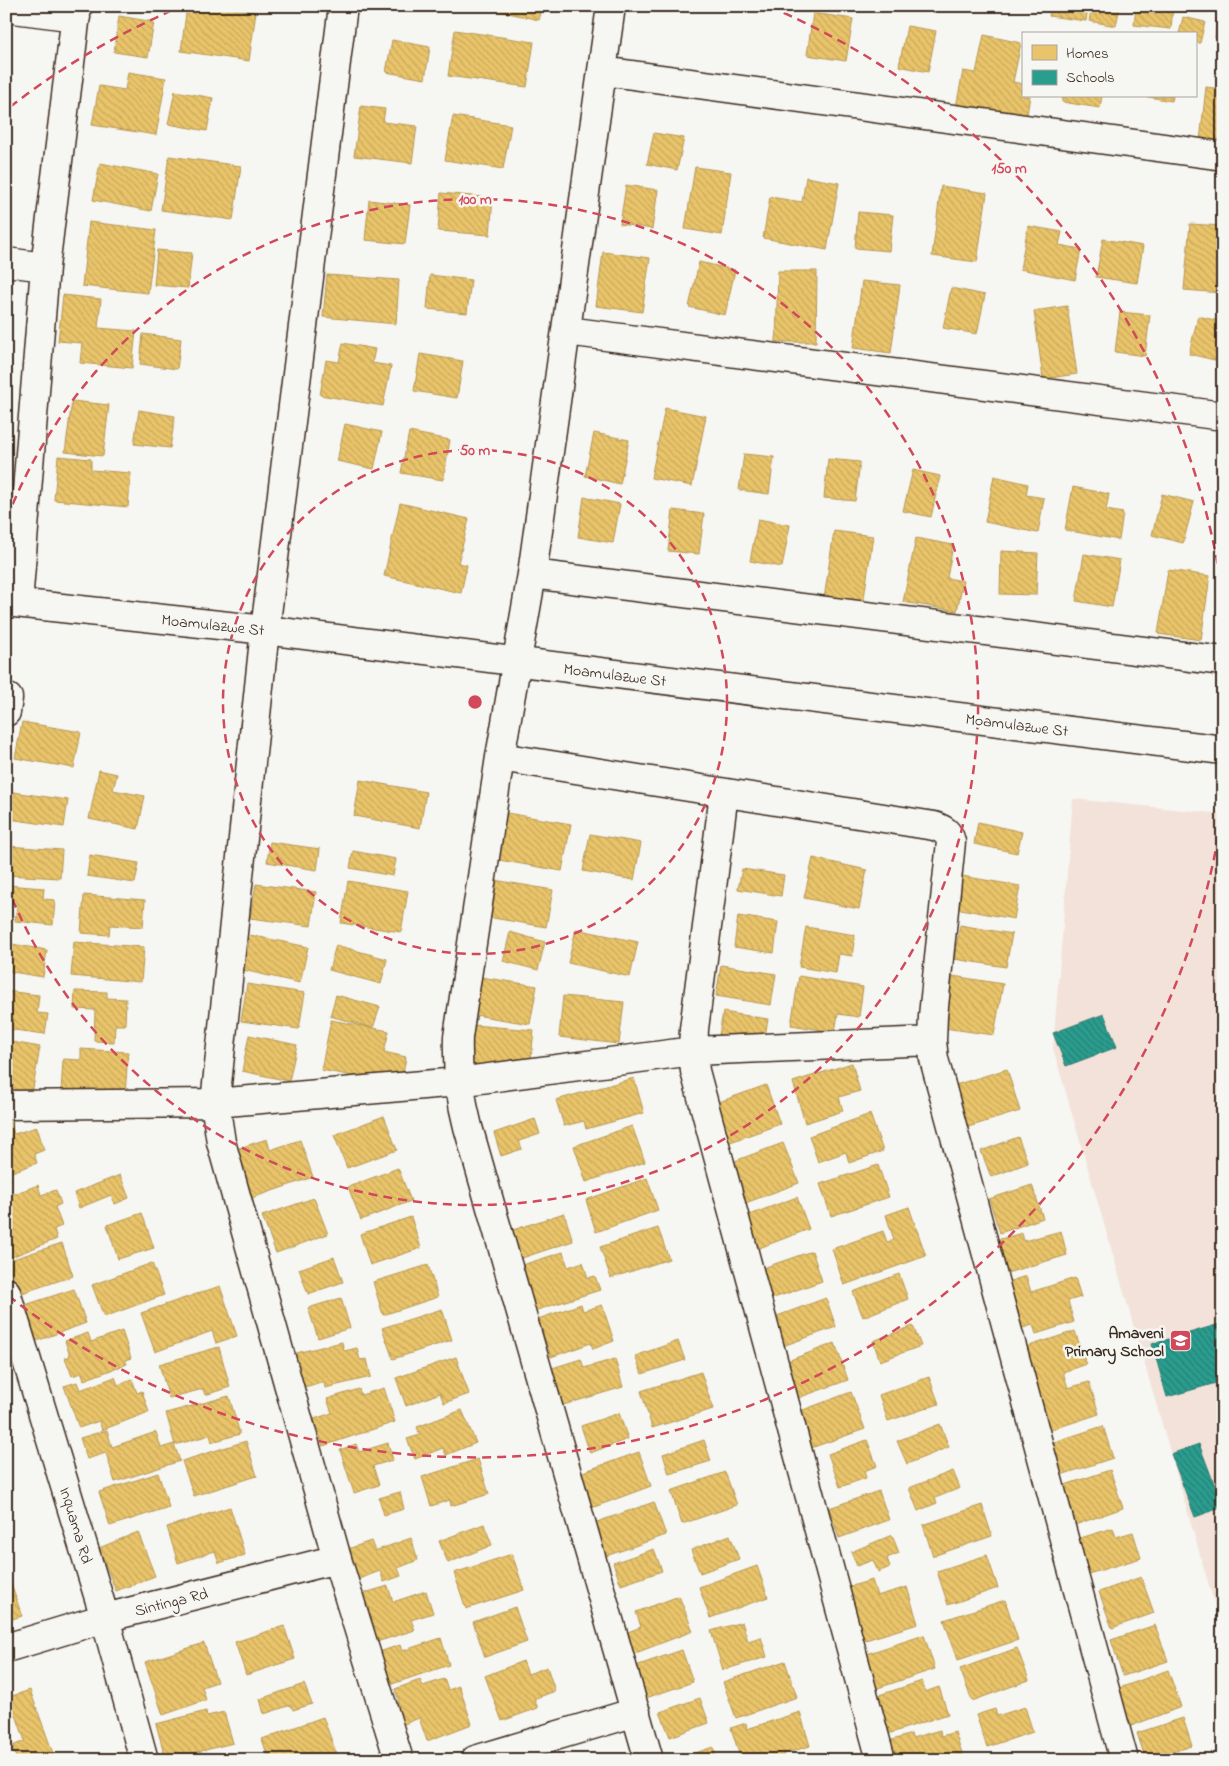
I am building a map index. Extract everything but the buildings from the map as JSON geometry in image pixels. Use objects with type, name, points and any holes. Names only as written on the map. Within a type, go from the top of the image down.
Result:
[{"type":"street","points":[[343,6],[265,630],[216,1103],[220,1142],[337,1559],[399,1760]]},
{"type":"street","points":[[611,6],[532,574],[500,757],[458,1037],[457,1060],[458,1082],[468,1127],[649,1760]]},
{"type":"street","points":[[6,8],[76,12],[15,508],[12,602]]},
{"type":"street","points":[[603,71],[1223,156]]},
{"type":"street","points":[[6,262],[45,267]]},
{"type":"street","points":[[567,331],[1223,416]]},
{"type":"street","points":[[532,574],[1223,660]]},
{"type":"street","name":"Moamulazwe St","points":[[12,602],[265,630],[1223,750]]},
{"type":"street","points":[[6,698],[8,698],[6,712]]},
{"type":"street","points":[[500,757],[934,826],[942,828],[947,832],[950,842],[932,1042],[938,1073],[1124,1760]]},
{"type":"street","points":[[724,793],[694,1029],[693,1052],[699,1088],[881,1760]]},
{"type":"street","points":[[6,1105],[216,1103],[458,1082],[693,1052],[932,1042]]},
{"type":"street","name":"Inquama Rd","points":[[6,1292],[105,1618],[144,1760]]},
{"type":"street","name":"Sintinga Rd","points":[[6,1648],[105,1618],[337,1559]]},
{"type":"street","points":[[475,1760],[636,1712]]},
{"type":"shaded area","name":"Amaveni Primary School","points":[[1073,799],[1223,814],[1223,1634],[1053,1048]]},
{"type":"place","name":"Amaveni Primary School","points":[[1180,1341]]}]
